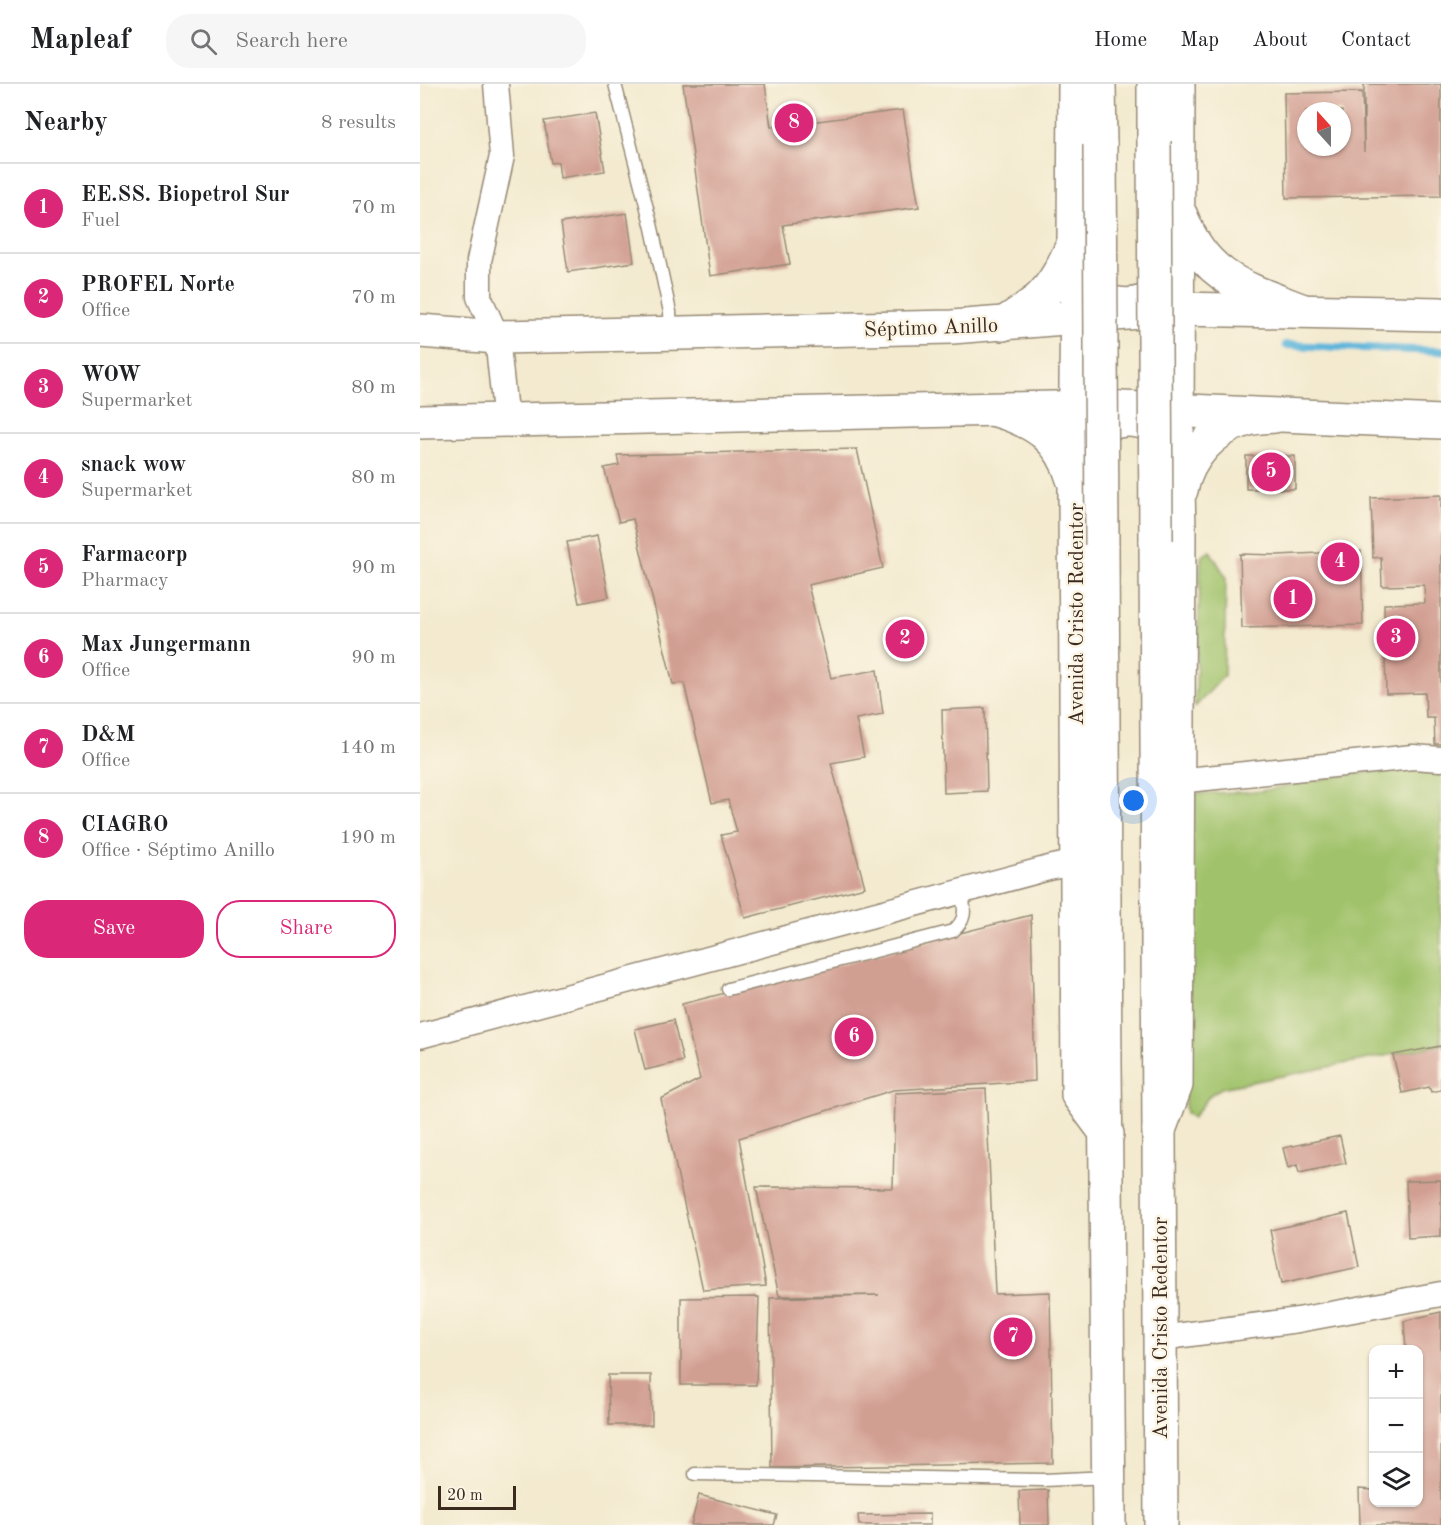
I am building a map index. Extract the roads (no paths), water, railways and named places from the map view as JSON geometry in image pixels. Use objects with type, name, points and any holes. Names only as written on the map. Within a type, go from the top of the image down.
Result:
[{"type":"main road","name":"Avenida Cristo Redentor","points":[[1075,84],[1078,1095],[1107,1134]]},
{"type":"main road","name":"Avenida Cristo Redentor","points":[[1099,84],[1109,1525]]},
{"type":"main road","name":"Avenida Cristo Redentor","points":[[1154,84],[1161,1525]]},
{"type":"main road","name":"Avenida Cristo Redentor","points":[[1158,1131],[1176,1085],[1179,503],[1177,448],[1178,84]]},
{"type":"main road","points":[[1179,208],[1188,235],[1205,259],[1226,278],[1251,291],[1301,310]]},
{"type":"main road","points":[[1003,324],[1039,298],[1051,286],[1063,267],[1074,242]]},
{"type":"main road","points":[[1077,281],[1094,297],[1117,305],[1141,303],[1162,293],[1178,275]]},
{"type":"main road","name":"Séptimo Anillo","points":[[420,331],[498,338],[1003,324],[1178,309],[1441,314]]},
{"type":"main road","points":[[420,422],[506,422],[1076,408],[1441,422]]},
{"type":"main road","points":[[996,410],[1019,417],[1040,428],[1057,445],[1069,465],[1075,488]]},
{"type":"main road","points":[[1179,503],[1184,476],[1203,447],[1220,432],[1245,420],[1274,416]]},
{"type":"main road","points":[[1076,452],[1091,432],[1113,421],[1138,420],[1160,430],[1177,448]]},
{"type":"street","points":[[496,84],[502,156],[479,261],[479,297],[498,338],[506,422]]},
{"type":"street","points":[[1177,781],[1413,757],[1441,759]]},
{"type":"street","points":[[420,1036],[1077,862]]},
{"type":"street","points":[[1160,1338],[1298,1320],[1441,1294]]},
{"type":"lane","points":[[615,84],[654,239],[670,312],[671,333]]},
{"type":"lane","points":[[728,989],[952,931],[962,923],[964,912],[962,891]]},
{"type":"lane","points":[[695,1474],[1044,1480],[1109,1477]]},
{"type":"waterway","points":[[1286,345],[1441,351]]},
{"type":"place","name":"CIAGRO","points":[[794,123]]},
{"type":"place","name":"Farmacorp","points":[[1271,472]]},
{"type":"place","name":"snack wow","points":[[1340,562]]},
{"type":"place","name":"EE.SS. Biopetrol Sur","points":[[1293,599]]},
{"type":"place","name":"WOW","points":[[1396,638]]},
{"type":"place","name":"PROFEL Norte","points":[[905,639]]},
{"type":"place","name":"Max Jungermann","points":[[854,1037]]},
{"type":"place","name":"D&M","points":[[1013,1337]]}]
